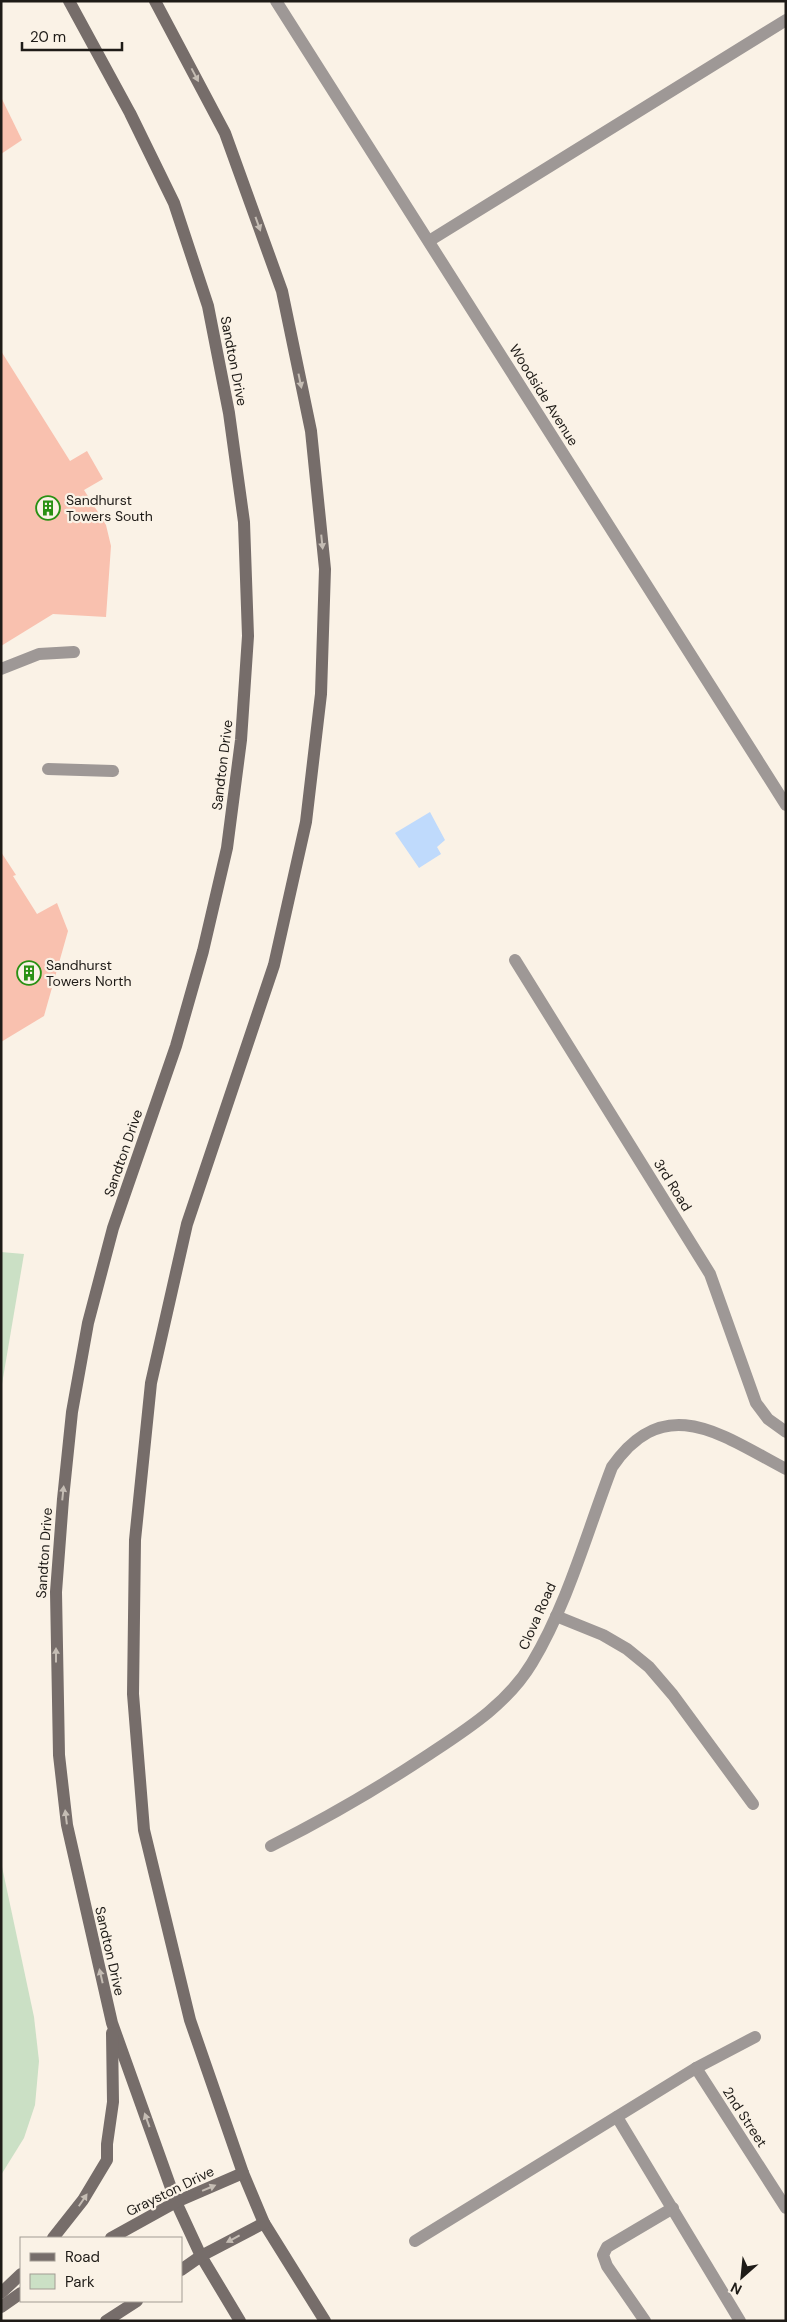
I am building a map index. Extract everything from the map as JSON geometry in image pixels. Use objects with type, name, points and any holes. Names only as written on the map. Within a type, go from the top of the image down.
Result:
[{"type":"main road","name":"Sandton Drive","points":[[68,1],[130,112],[174,203],[208,306],[229,413],[244,522],[248,636],[241,740],[227,848],[203,951],[176,1046],[113,1228],[88,1323],[72,1412],[56,1592],[59,1755],[66,1825],[112,2023],[176,2202],[201,2256],[240,2321]]},
{"type":"main road","points":[[155,1],[226,132],[282,291],[311,431],[324,569],[321,694],[306,822],[274,965],[187,1224],[151,1383],[134,1540],[133,1694],[144,1830],[190,2020],[243,2173],[264,2223],[325,2321]]},
{"type":"main road","points":[[54,2237],[83,2200],[107,2160],[107,2144],[113,2102],[112,2023]]},
{"type":"main road","name":"Grayston Drive","points":[[113,2237],[176,2202],[243,2173]]},
{"type":"main road","points":[[182,2269],[201,2256],[264,2223]]},
{"type":"main road","points":[[1,2293],[20,2275]]},
{"type":"main road","points":[[1,2307],[20,2294]]},
{"type":"main road","points":[[106,2321],[135,2302]]},
{"type":"street","name":"Woodside Avenue","points":[[276,1],[786,805]]},
{"type":"street","points":[[429,241],[786,20]]},
{"type":"street","points":[[1,669],[39,654],[74,652]]},
{"type":"street","points":[[48,769],[113,771]]},
{"type":"street","name":"3rd Road","points":[[515,960],[710,1274],[756,1403],[768,1419],[786,1432]]},
{"type":"street","name":"Clova Road","points":[[271,1846],[322,1820],[382,1785],[461,1734],[498,1705],[531,1664],[556,1616],[612,1467],[623,1452],[637,1439],[654,1430],[672,1425],[691,1425],[710,1430],[786,1469]]},
{"type":"street","points":[[556,1616],[603,1635],[649,1666],[673,1695],[753,1804]]},
{"type":"street","points":[[415,2241],[696,2068],[754,2036]]},
{"type":"street","name":"2nd Street","points":[[696,2068],[786,2208]]},
{"type":"street","points":[[616,2117],[740,2321]]},
{"type":"street","points":[[645,2321],[607,2266],[603,2256],[607,2247],[673,2208]]},
{"type":"green space","points":[[1,1252],[24,1254],[1,1390]]},
{"type":"green space","points":[[1,1862],[34,2017],[39,2061],[35,2105],[24,2138],[1,2175]]},
{"type":"water","points":[[430,812],[445,840],[437,847],[441,854],[419,868],[395,833]]},
{"type":"building","points":[[1,97],[22,140],[1,154]]},
{"type":"building","name":"Sandhurst Towers South","points":[[1,351],[70,461],[87,451],[103,479],[84,490],[106,525],[111,546],[106,617],[53,614],[1,646]]},
{"type":"building","name":"Sandhurst Towers North","points":[[1,852],[16,875],[13,876],[37,914],[57,903],[68,931],[44,1016],[1,1042]]},
{"type":"place","name":"Sandhurst Towers South","points":[[48,508]]},
{"type":"place","name":"Sandhurst Towers North","points":[[29,973]]}]
